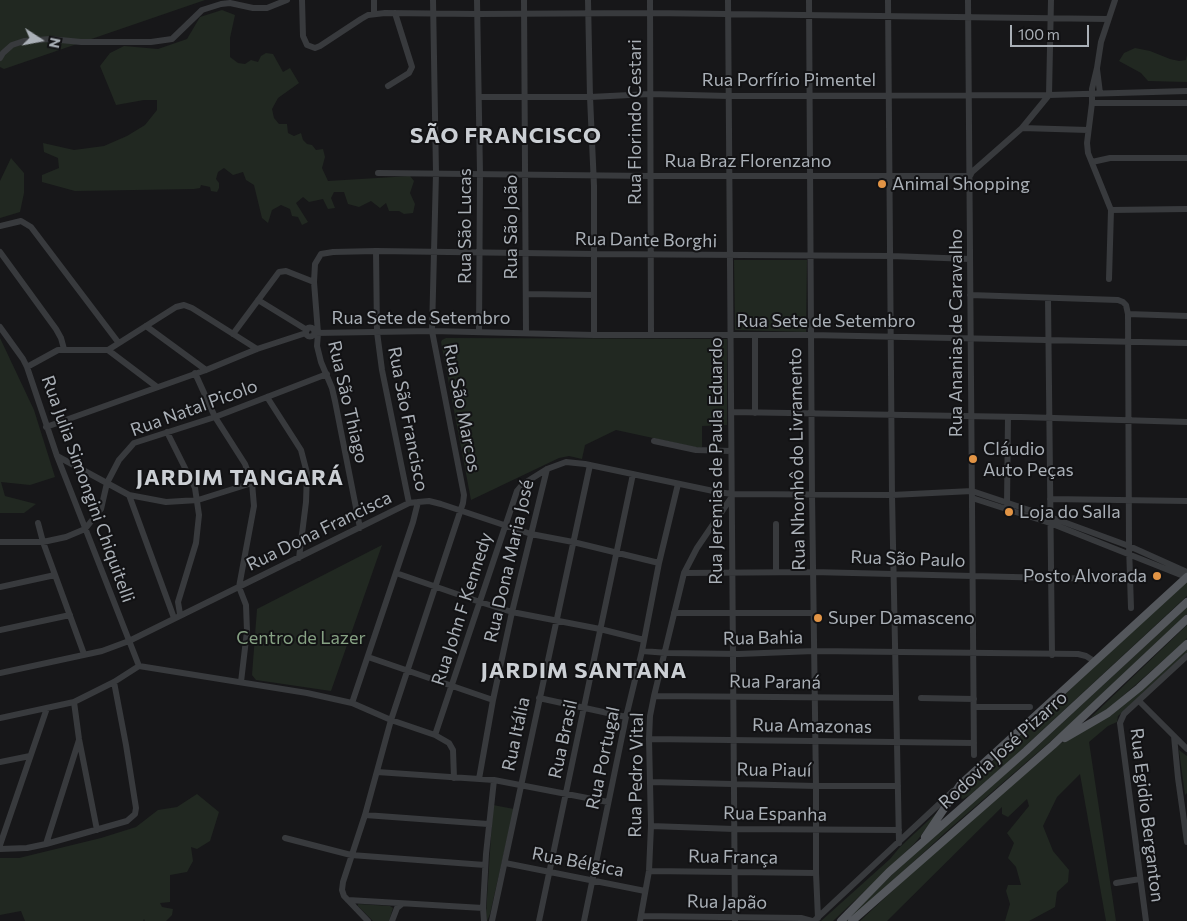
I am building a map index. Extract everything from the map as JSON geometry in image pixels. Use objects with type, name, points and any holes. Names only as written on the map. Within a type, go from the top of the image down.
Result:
[{"type":"main road","points":[[918,847],[960,785],[1184,575]]},
{"type":"main road","name":"Rodovia José Pizarro","points":[[841,921],[889,872],[1026,751],[1187,602]]},
{"type":"main road","name":"Rodovia José Pizarro","points":[[852,921],[1053,746],[1187,619]]},
{"type":"main road","points":[[1053,746],[1108,713],[1187,644]]},
{"type":"street","points":[[0,58],[3,52],[12,45],[24,41],[50,39],[81,42],[151,42],[172,39],[202,10],[221,4],[267,8],[287,0]]},
{"type":"street","points":[[302,0],[302,30],[305,42],[314,48],[361,19],[374,14],[395,13],[888,15],[1108,19]]},
{"type":"street","points":[[374,0],[374,14]]},
{"type":"street","name":"Rua São Marcos","points":[[348,900],[342,890],[351,855],[391,720],[463,503],[462,488],[432,331],[436,173],[433,0]]},
{"type":"street","name":"Rua São Lucas","points":[[477,0],[480,173],[479,332]]},
{"type":"street","name":"Rua São João","points":[[524,0],[526,333]]},
{"type":"street","points":[[588,0],[594,176],[594,335]]},
{"type":"street","name":"Rua Florindo Cestari","points":[[650,0],[651,335]]},
{"type":"street","name":"Rua Jeremias de Paula Eduardo","points":[[728,0],[735,919]]},
{"type":"street","name":"Rua Nhonhô do Livramento","points":[[809,0],[812,494],[816,741],[815,920]]},
{"type":"street","points":[[888,0],[892,495],[899,843]]},
{"type":"street","name":"Rua Ananias de Caravalho","points":[[968,0],[974,755]]},
{"type":"street","points":[[970,176],[972,172],[1022,128],[1049,95],[1052,0]]},
{"type":"street","points":[[1109,279],[1110,210],[1087,148],[1092,94],[1101,42],[1115,0]]},
{"type":"street","points":[[388,86],[410,73],[412,67],[395,13]]},
{"type":"street","points":[[1097,68],[1100,93]]},
{"type":"street","name":"Rua Porfírio Pimentel","points":[[479,97],[590,97],[650,94],[728,96],[1049,95],[1187,91]]},
{"type":"street","points":[[1092,103],[1187,103]]},
{"type":"street","points":[[1022,128],[1088,130]]},
{"type":"street","points":[[1092,162],[1110,158],[1187,158]]},
{"type":"street","name":"Rua Braz Florenzano","points":[[378,173],[594,176],[970,176]]},
{"type":"street","points":[[1110,210],[1187,209]]},
{"type":"street","points":[[0,226],[15,221],[24,222],[31,227],[118,342]]},
{"type":"street","name":"Rua Dante Borghi","points":[[321,254],[376,251],[891,256],[970,259]]},
{"type":"street","name":"Rua São Francisco","points":[[376,251],[376,332],[409,504]]},
{"type":"street","points":[[0,252],[56,329],[64,349]]},
{"type":"street","name":"Rua São Thiago","points":[[321,254],[315,264],[314,282],[317,346],[321,362],[336,400],[360,528]]},
{"type":"street","points":[[234,334],[275,276],[283,271],[290,272],[314,282]]},
{"type":"street","points":[[526,294],[594,295]]},
{"type":"street","points":[[970,295],[1118,300],[1125,303],[1128,314],[1131,608]]},
{"type":"street","points":[[1048,298],[1052,655]]},
{"type":"street","points":[[258,300],[306,332]]},
{"type":"street","points":[[108,350],[180,305],[188,305],[257,349]]},
{"type":"street","points":[[1128,314],[1187,316]]},
{"type":"street","points":[[146,326],[206,370]]},
{"type":"street","name":"Rua Julia Simongini Chiquitelli","points":[[0,327],[27,367],[56,456],[138,666]]},
{"type":"street","name":"Rua Sete de Setembro","points":[[306,332],[312,328],[316,333],[432,331],[594,335],[811,335],[1187,343]]},
{"type":"street","points":[[46,427],[306,332]]},
{"type":"street","points":[[755,336],[755,412]]},
{"type":"street","points":[[27,367],[54,351],[64,349],[108,350],[156,387]]},
{"type":"street","points":[[195,373],[215,417],[246,464],[252,483],[254,506],[239,587],[246,605],[247,631],[241,682]]},
{"type":"street","name":"Rua Natal Picolo","points":[[86,529],[101,510],[107,483],[120,460],[134,443],[215,417],[327,374]]},
{"type":"street","points":[[267,397],[301,450],[307,473],[306,502],[299,558]]},
{"type":"street","points":[[731,412],[892,414],[1187,422]]},
{"type":"street","points":[[1007,506],[1008,417]]},
{"type":"street","points":[[166,432],[191,477],[198,500],[200,515],[196,543],[178,602],[177,616]]},
{"type":"street","points":[[654,441],[696,450],[731,451]]},
{"type":"street","points":[[56,456],[129,495],[166,502],[198,500],[252,483]]},
{"type":"street","points":[[547,469],[566,462],[590,465],[732,496],[812,494],[972,495],[1050,520],[1129,550],[1184,575]]},
{"type":"street","name":"Rua Itália","points":[[492,921],[590,465]]},
{"type":"street","name":"Rua John F Kennedy","points":[[435,735],[517,491],[523,484],[547,469]]},
{"type":"street","name":"Rua Dona Maria José","points":[[479,779],[493,700],[512,612],[547,469]]},
{"type":"street","name":"Rua Brasil","points":[[539,921],[633,474]]},
{"type":"street","name":"Rua Portugal","points":[[584,921],[659,563],[678,484]]},
{"type":"street","points":[[129,495],[177,616]]},
{"type":"street","name":"Rua Pedro Vital","points":[[640,918],[649,871],[651,826],[649,739],[650,716],[654,696],[684,573],[697,548],[732,496]]},
{"type":"street","points":[[1050,499],[1187,502]]},
{"type":"street","name":"Rua Dona Francisca","points":[[0,673],[102,651],[129,641],[409,504],[418,502],[430,501],[531,534],[659,563]]},
{"type":"street","points":[[352,703],[418,502]]},
{"type":"street","points":[[38,523],[43,542],[84,654]]},
{"type":"street","points":[[776,524],[776,571]]},
{"type":"street","points":[[0,542],[43,542],[66,537],[86,529]]},
{"type":"street","name":"Rua São Paulo","points":[[684,573],[776,571],[1052,578],[1130,578]]},
{"type":"street","points":[[396,572],[512,612],[600,629],[644,640]]},
{"type":"street","points":[[0,587],[55,575]]},
{"type":"street","points":[[674,613],[814,613]]},
{"type":"street","points":[[0,630],[70,616]]},
{"type":"street","name":"Rua Bahia","points":[[642,651],[733,654],[814,651],[1078,654],[1094,661]]},
{"type":"street","points":[[368,656],[493,700]]},
{"type":"street","points":[[1187,656],[1139,701],[1187,749]]},
{"type":"street","points":[[0,718],[74,702],[114,682],[138,666],[314,694],[352,703],[391,720],[446,740],[452,746],[454,778]]},
{"type":"street","points":[[0,849],[27,848],[46,844],[127,821],[135,814],[136,808],[126,745],[114,682]]},
{"type":"street","name":"Rua Paraná","points":[[654,696],[896,698]]},
{"type":"street","points":[[539,698],[626,717]]},
{"type":"street","points":[[921,698],[974,699]]},
{"type":"street","name":"Rua Egidio Berganton","points":[[1139,701],[1121,718],[1120,727],[1146,921]]},
{"type":"street","points":[[74,702],[79,739],[97,830]]},
{"type":"street","points":[[974,707],[1030,707]]},
{"type":"street","points":[[0,845],[47,708]]},
{"type":"street","points":[[1174,736],[1187,842]]},
{"type":"street","points":[[46,844],[79,739]]},
{"type":"street","name":"Rua Amazonas","points":[[649,739],[974,743]]},
{"type":"street","points":[[0,762],[30,756]]},
{"type":"street","points":[[377,772],[494,780],[608,802]]},
{"type":"street","points":[[484,921],[485,865],[494,780]]},
{"type":"street","name":"Rua Piauí","points":[[650,782],[898,786]]},
{"type":"street","points":[[815,920],[960,785]]},
{"type":"street","points":[[1181,803],[1187,798]]},
{"type":"street","points":[[364,815],[488,824]]},
{"type":"street","name":"Rua Espanha","points":[[651,826],[734,829],[899,830]]},
{"type":"street","points":[[285,838],[351,855],[485,865]]},
{"type":"street","name":"Rua Bélgica","points":[[504,863],[645,891]]},
{"type":"street","name":"Rua França","points":[[649,871],[816,874]]},
{"type":"street","points":[[1116,883],[1140,879]]},
{"type":"street","points":[[348,900],[483,908]]},
{"type":"street","points":[[348,900],[368,921]]},
{"type":"street","points":[[392,921],[394,913],[402,904]]},
{"type":"street","name":"Rua Japão","points":[[640,918],[801,918],[815,920]]},
{"type":"green space","points":[[0,0],[205,0],[4,69],[0,67]]},
{"type":"green space","points":[[222,10],[235,15],[230,38],[230,57],[238,63],[245,64],[251,60],[258,62],[261,56],[266,53],[273,54],[283,72],[290,68],[299,83],[278,98],[272,109],[274,118],[279,124],[287,124],[288,133],[294,136],[301,133],[303,140],[307,144],[312,145],[316,150],[323,149],[325,157],[322,168],[328,181],[410,176],[414,181],[410,193],[415,204],[413,213],[404,214],[399,211],[389,211],[386,203],[380,208],[371,201],[359,207],[348,204],[344,192],[334,192],[331,198],[335,208],[328,209],[323,199],[309,202],[303,197],[296,203],[308,222],[302,225],[298,217],[292,216],[290,209],[281,205],[272,210],[268,223],[262,218],[254,185],[246,180],[243,172],[233,175],[224,168],[218,172],[216,179],[219,183],[219,188],[217,192],[211,191],[210,187],[201,185],[200,188],[194,189],[75,191],[42,182],[42,175],[59,168],[58,158],[44,152],[43,143],[74,150],[104,146],[127,136],[145,125],[157,110],[157,100],[144,100],[116,105],[100,66],[110,53],[124,46],[158,49],[187,39],[200,17]]},
{"type":"green space","points":[[1135,48],[1179,61],[1186,60],[1187,55],[1187,82],[1148,81],[1141,73],[1119,61],[1124,53]]},
{"type":"green space","points":[[11,158],[24,173],[24,193],[20,212],[0,218],[0,181]]},
{"type":"green space","points":[[734,260],[807,260],[806,332],[735,330]]},
{"type":"green space","points":[[0,338],[34,410],[55,477],[30,485],[1,482],[5,496],[36,504],[24,513],[0,513]]},
{"type":"green space","points":[[446,338],[727,339],[727,425],[702,426],[702,447],[699,448],[616,430],[585,445],[582,459],[569,456],[559,458],[471,500],[441,342]]},
{"type":"green space","name":"Centro de Lazer","points":[[382,545],[331,691],[256,680],[252,675],[257,609]]},
{"type":"green space","points":[[1187,581],[1187,596],[1005,765],[970,795],[963,799],[958,797],[965,787]]},
{"type":"green space","points":[[1187,607],[1187,614],[1066,728],[947,831],[857,914],[848,921],[845,921],[854,910],[937,833],[1033,750]]},
{"type":"green space","points":[[1187,625],[1187,638],[1184,642],[1107,710],[1090,718]]},
{"type":"green space","points":[[1187,647],[1187,654],[1118,716],[1117,722],[1108,726],[1089,742],[1116,921],[1106,921],[1080,774],[1057,797],[1043,826],[1053,851],[1069,870],[1068,882],[1057,892],[1055,907],[1029,921],[1005,921],[1010,904],[1006,891],[1008,885],[1021,885],[1016,867],[1008,858],[1014,843],[1007,833],[1029,806],[1027,799],[1008,817],[1002,814],[1002,807],[887,921],[860,921],[1053,748],[1112,713]]},
{"type":"green space","points":[[1179,750],[1187,756],[1187,793],[1185,795]]},
{"type":"green space","points":[[197,794],[219,812],[210,841],[197,849],[191,847],[193,861],[187,872],[170,875],[170,902],[160,903],[162,907],[173,909],[172,915],[166,921],[145,921],[144,919],[143,921],[25,921],[21,911],[0,915],[0,858],[19,858],[101,838],[136,827],[158,810],[177,807]]},
{"type":"green space","points":[[493,805],[514,809],[487,921],[486,914]]},
{"type":"green space","points":[[944,806],[915,843],[833,921],[821,921],[890,859],[900,847]]},
{"type":"green space","points":[[358,904],[390,906],[393,908],[389,921],[373,921]]},
{"type":"place","name":"Animal Shopping","points":[[882,184]]},
{"type":"place","name":"Cláudio Auto Peças","points":[[973,459]]},
{"type":"place","name":"Loja do Salla","points":[[1009,512]]},
{"type":"place","name":"Posto Alvorada","points":[[1157,576]]},
{"type":"place","name":"Super Damasceno","points":[[818,618]]},
{"type":"district","name":"SÃO FRANCISCO","points":[[506,136]]},
{"type":"district","name":"JARDIM TANGARÁ","points":[[240,478]]},
{"type":"district","name":"JARDIM SANTANA","points":[[584,671]]}]
